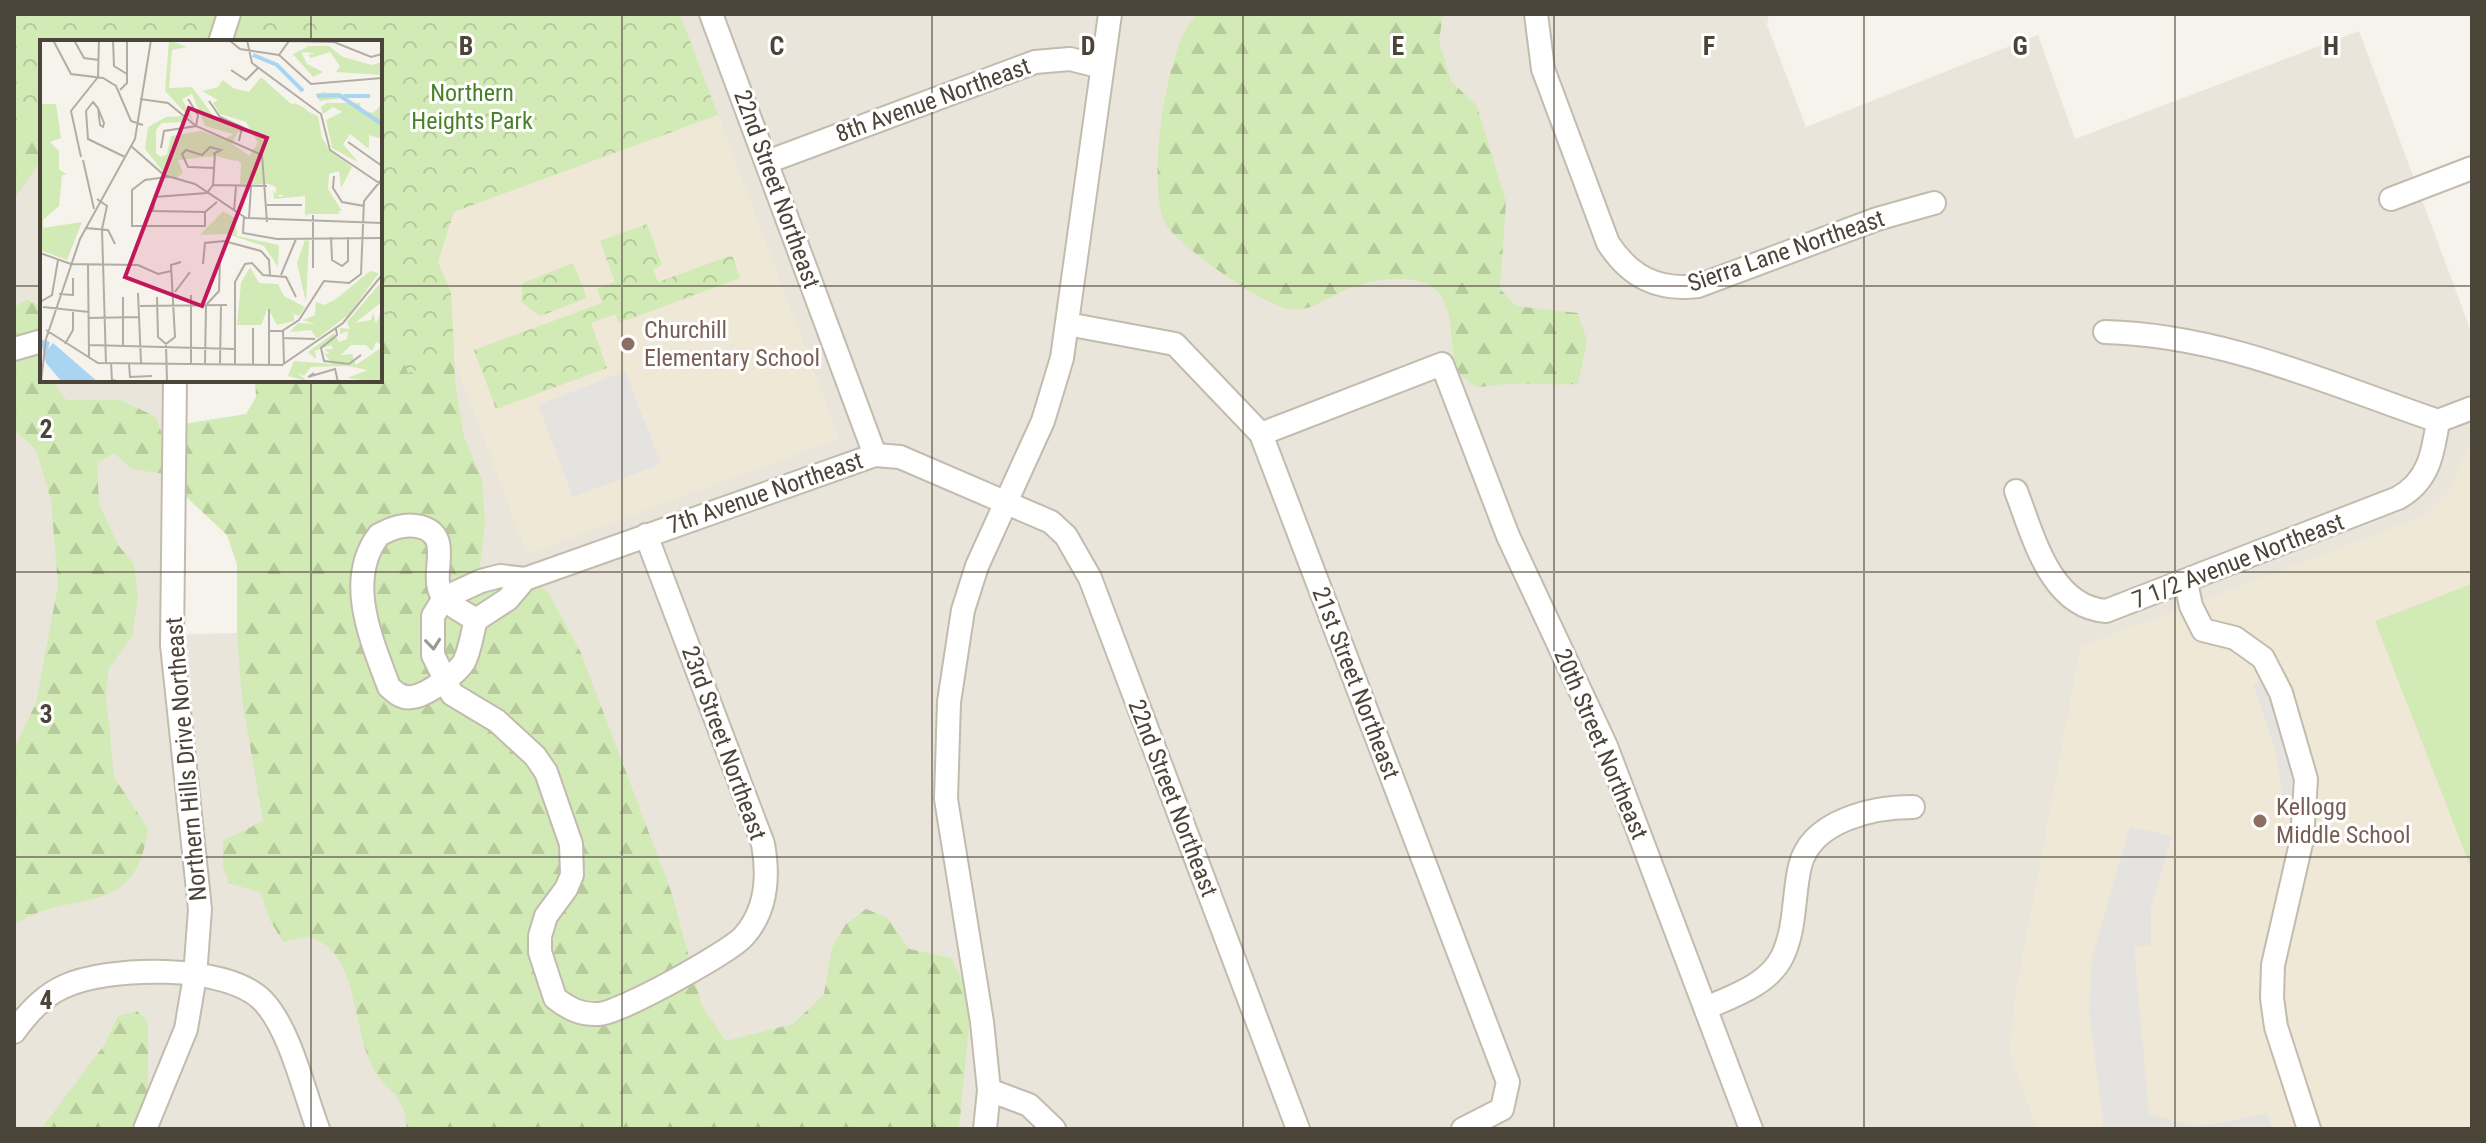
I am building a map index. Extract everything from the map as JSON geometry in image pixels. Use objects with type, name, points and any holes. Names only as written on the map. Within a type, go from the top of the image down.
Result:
[{"type":"street","points":[[221,40],[229,14]]},
{"type":"street","name":"22nd Street Northeast","points":[[711,14],[875,455]]},
{"type":"street","points":[[985,1129],[989,1090],[982,1022],[946,799],[953,665],[963,610],[1005,500],[1052,397],[1067,324],[1110,14]]},
{"type":"street","name":"Sierra Lane Northeast","points":[[1536,14],[1543,69],[1608,243],[1621,263],[1636,276],[1676,289],[1698,286],[1877,219],[1934,203]]},
{"type":"street","name":"8th Avenue Northeast","points":[[767,162],[1035,62],[1070,59],[1102,67]]},
{"type":"street","points":[[2391,199],[2472,168]]},
{"type":"street","name":"21st Street Northeast","points":[[1067,324],[1175,344],[1261,434],[1508,1082],[1502,1109],[1463,1129]]},
{"type":"street","points":[[2105,332],[2145,333],[2213,343],[2438,421],[2472,408]]},
{"type":"street","points":[[14,349],[40,342]]},
{"type":"street","name":"20th Street Northeast","points":[[1261,434],[1442,364],[1508,536],[1606,746],[1751,1129]]},
{"type":"street","name":"Northern Hills Drive Northeast","points":[[145,1129],[186,1029],[195,976],[200,909],[195,835],[172,645],[175,382]]},
{"type":"street","name":"7 1/2 Avenue Northeast","points":[[2016,491],[2045,563],[2066,594],[2080,604],[2106,611],[2409,492],[2419,483],[2431,459],[2438,421]]},
{"type":"street","name":"7th Avenue Northeast","points":[[525,579],[875,455],[900,457],[1005,500]]},
{"type":"street","name":"22nd Street Northeast","points":[[1005,500],[1058,529],[1090,578],[1298,1129]]},
{"type":"street","points":[[476,620],[444,598],[437,584],[440,548],[435,536],[423,528],[407,525],[379,535],[365,559],[362,580],[372,642],[389,687],[399,696],[411,698],[464,662],[476,620],[508,599],[525,579]]},
{"type":"street","name":"23rd Street Northeast","points":[[443,678],[452,694],[497,721],[524,743],[546,772],[574,860],[566,889],[546,916],[540,936],[540,952],[555,998],[583,1014],[603,1014],[638,1001],[728,951],[745,936],[766,893],[768,868],[763,844],[646,535]]},
{"type":"street","points":[[443,678],[431,637],[433,616],[444,598],[500,576],[525,579]]},
{"type":"street","points":[[2186,582],[2191,606],[2203,630],[2235,638],[2263,658],[2286,705],[2306,779],[2302,839],[2273,965],[2272,998],[2276,1027],[2309,1129]]},
{"type":"street","points":[[1706,1008],[1744,992],[1765,977],[1782,958],[1790,933],[1801,863],[1809,846],[1823,833],[1880,807],[1913,807]]},
{"type":"street","points":[[14,1032],[41,1001],[62,987],[89,978],[129,973],[195,976],[247,988],[267,1006],[282,1031],[318,1129]]},
{"type":"street","points":[[989,1090],[1029,1105],[1054,1129]]},
{"type":"shaded area","points":[[680,14],[1769,14],[1767,25],[1806,127],[2038,35],[2075,139],[2359,31],[2472,334],[2472,440],[2449,492],[2424,517],[2081,647],[2016,995],[2010,1053],[2038,1129],[159,1129],[142,1085],[106,1129],[14,1129],[14,145],[40,116],[40,382],[175,382],[173,635],[263,632],[379,382],[454,358],[528,553],[838,438]]},
{"type":"shaded area","name":"Churchill Elementary School","points":[[718,115],[838,438],[527,554],[454,358],[438,262],[454,212]]},
{"type":"shaded area","points":[[625,371],[661,464],[573,497],[538,405]]},
{"type":"shaded area","name":"Kellogg Middle School","points":[[2472,440],[2472,1129],[2038,1129],[2010,1053],[2016,995],[2081,647],[2424,517],[2449,492]]},
{"type":"shaded area","points":[[2273,677],[2304,797],[2283,799],[2276,752],[2253,684]]},
{"type":"shaded area","points":[[2130,827],[2172,836],[2151,908],[2151,945],[2134,947],[2149,1114],[2193,1125],[2222,1123],[2267,1113],[2272,1129],[2104,1129],[2089,1011],[2092,957]]},
{"type":"green space","points":[[14,14],[40,40],[40,162],[14,199]]},
{"type":"green space","name":"Northern Heights Park","points":[[14,14],[680,14],[718,115],[454,212],[438,262],[451,292],[454,358],[408,373],[382,306],[382,40],[40,40],[40,116],[14,145]]},
{"type":"green space","points":[[1198,14],[1443,14],[1439,41],[1451,81],[1477,106],[1506,202],[1500,289],[1516,306],[1578,313],[1587,341],[1578,384],[1515,384],[1477,388],[1459,372],[1450,321],[1442,297],[1434,288],[1421,282],[1404,279],[1376,281],[1350,288],[1305,309],[1288,309],[1241,286],[1173,233],[1165,223],[1160,205],[1158,179],[1162,114],[1177,52],[1187,28]]},
{"type":"green space","points":[[647,224],[662,265],[653,269],[658,282],[732,255],[740,278],[619,323],[615,314],[591,323],[607,368],[496,409],[474,350],[602,303],[597,289],[615,282],[600,241]]},
{"type":"green space","points":[[382,234],[451,292],[455,382],[464,437],[482,479],[485,523],[480,566],[497,580],[520,572],[548,592],[581,653],[672,894],[702,1006],[726,1041],[793,1024],[824,994],[832,948],[846,924],[866,909],[888,918],[909,949],[951,958],[966,986],[970,1016],[959,1129],[407,1129],[398,1099],[377,1074],[366,1053],[351,989],[340,961],[329,948],[310,936],[283,942],[270,920],[261,893],[229,883],[223,867],[223,841],[263,821],[242,700],[237,635],[237,565],[227,535],[182,493],[183,424],[246,414],[256,397],[255,382],[382,382]]},
{"type":"green space","points":[[573,263],[587,298],[540,316],[521,302],[523,283]]},
{"type":"green space","points":[[27,300],[40,306],[40,382],[53,382],[66,400],[121,400],[156,417],[166,445],[164,474],[132,469],[114,453],[97,463],[99,504],[118,545],[134,564],[138,598],[132,637],[109,668],[106,695],[114,777],[148,829],[141,859],[130,878],[115,890],[98,898],[36,914],[14,925],[14,749],[36,703],[58,585],[51,500],[36,450],[17,432],[14,436],[14,307]]},
{"type":"green space","points":[[2472,584],[2472,862],[2469,863],[2375,621]]},
{"type":"green space","points":[[137,1011],[148,1022],[148,1091],[131,1129],[41,1129],[105,1044],[118,1016]]},
{"type":"place","name":"Churchill Elementary School","points":[[628,344]]},
{"type":"place","name":"Kellogg Middle School","points":[[2260,821]]}]
